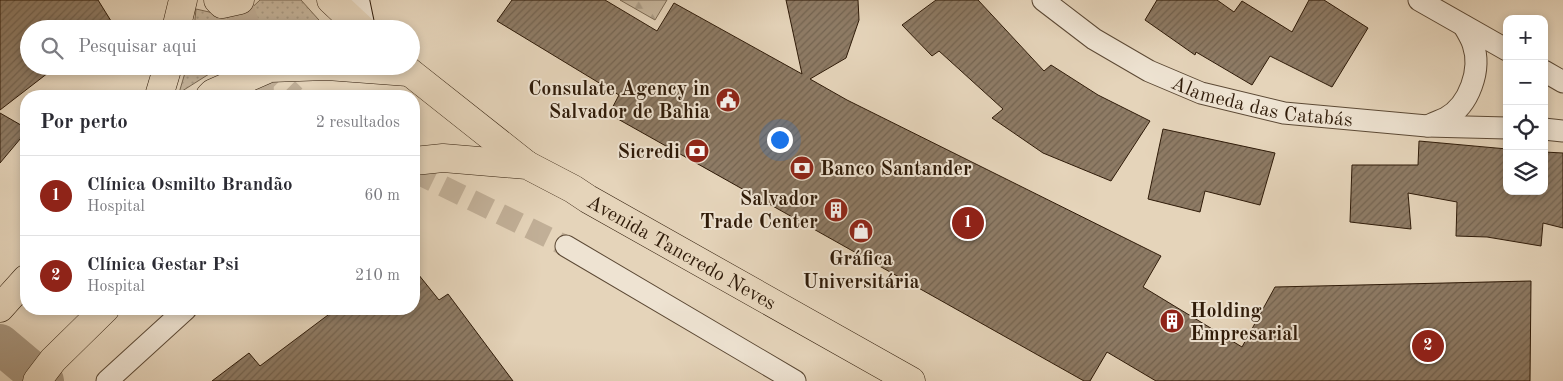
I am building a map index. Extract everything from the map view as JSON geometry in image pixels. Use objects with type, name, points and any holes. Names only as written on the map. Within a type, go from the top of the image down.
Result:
[{"type":"main road","points":[[178,20],[182,0]]},
{"type":"main road","points":[[218,0],[222,4],[240,0]]},
{"type":"main road","points":[[331,0],[352,20]]},
{"type":"main road","points":[[357,0],[360,20]]},
{"type":"main road","points":[[161,90],[165,75]]},
{"type":"main road","points":[[220,90],[254,75]]},
{"type":"main road","points":[[413,75],[527,165]]},
{"type":"main road","name":"Avenida Tancredo Neves","points":[[420,160],[443,158],[527,165],[574,189],[588,199],[723,276],[911,381]]},
{"type":"main road","points":[[0,308],[20,286]]},
{"type":"main road","points":[[37,381],[53,360],[99,315]]},
{"type":"street","name":"Alameda das Catabás","points":[[1043,0],[1094,39],[1149,71],[1201,93],[1284,113],[1428,126],[1503,128]]},
{"type":"street","points":[[1419,0],[1503,48]]},
{"type":"street","points":[[1428,126],[1447,118],[1462,104],[1472,86],[1476,66],[1473,45],[1464,26]]},
{"type":"street","points":[[1548,74],[1563,82]]},
{"type":"street","points":[[1548,129],[1563,131]]},
{"type":"street","name":"Avenida Tancredo Neves","points":[[420,166],[443,158]]},
{"type":"street","points":[[566,246],[796,381]]},
{"type":"street","points":[[107,381],[179,315]]},
{"type":"green space","points":[[260,0],[301,0],[319,20],[195,20],[196,9],[240,19]]},
{"type":"green space","points":[[620,0],[667,0],[655,20]]},
{"type":"green space","points":[[184,75],[208,75],[184,90],[180,90]]},
{"type":"building","points":[[0,0],[98,0],[110,20],[20,20],[20,75],[45,75],[26,90],[20,90],[20,95],[0,110]]},
{"type":"building","points":[[512,0],[605,0],[657,31],[674,3],[802,74],[786,0],[858,0],[859,20],[846,58],[810,79],[847,100],[1161,256],[1143,287],[1242,347],[1275,287],[1531,281],[1530,381],[1156,381],[1107,352],[1090,381],[1084,381],[609,114],[619,95],[497,21]]},
{"type":"building","points":[[936,0],[978,0],[1044,71],[1051,65],[1098,95],[1150,121],[1111,181],[1043,153],[992,118],[1003,109],[939,51],[932,56],[902,25]]},
{"type":"building","points":[[1157,0],[1217,0],[1234,12],[1242,1],[1292,32],[1309,0],[1324,0],[1368,28],[1332,87],[1270,56],[1252,85],[1196,52],[1195,55],[1145,20]]},
{"type":"building","points":[[0,113],[20,125],[20,139],[0,163]]},
{"type":"building","points":[[1163,129],[1275,153],[1260,205],[1205,191],[1200,212],[1148,199]]},
{"type":"building","points":[[1419,141],[1503,149],[1503,195],[1548,195],[1548,152],[1563,153],[1563,228],[1543,223],[1541,246],[1487,237],[1456,236],[1457,202],[1408,193],[1411,229],[1350,222],[1352,165],[1418,165]]},
{"type":"building","points":[[420,276],[439,300],[448,294],[513,381],[212,381],[249,353],[260,366],[328,315],[420,315]]},
{"type":"waterway","points":[[0,344],[44,381]]},
{"type":"tunnel","points":[[237,0],[244,20]]},
{"type":"tunnel","points":[[259,75],[260,90]]},
{"type":"tunnel","points":[[274,75],[289,90]]},
{"type":"tunnel","points":[[420,175],[566,246]]},
{"type":"place","name":"Consulate Agency in Salvador de Bahia","points":[[728,100]]},
{"type":"place","name":"Sicredi","points":[[697,151]]},
{"type":"place","name":"Banco Santander","points":[[802,168]]},
{"type":"place","name":"Salvador Trade Center","points":[[836,210]]},
{"type":"place","name":"Clínica Osmilto Brandão","points":[[968,223]]},
{"type":"place","name":"Gráfica Universitária","points":[[861,231]]},
{"type":"place","name":"Holding Empresarial","points":[[1172,321]]},
{"type":"place","name":"Clínica Gestar Psi","points":[[1428,346]]}]
